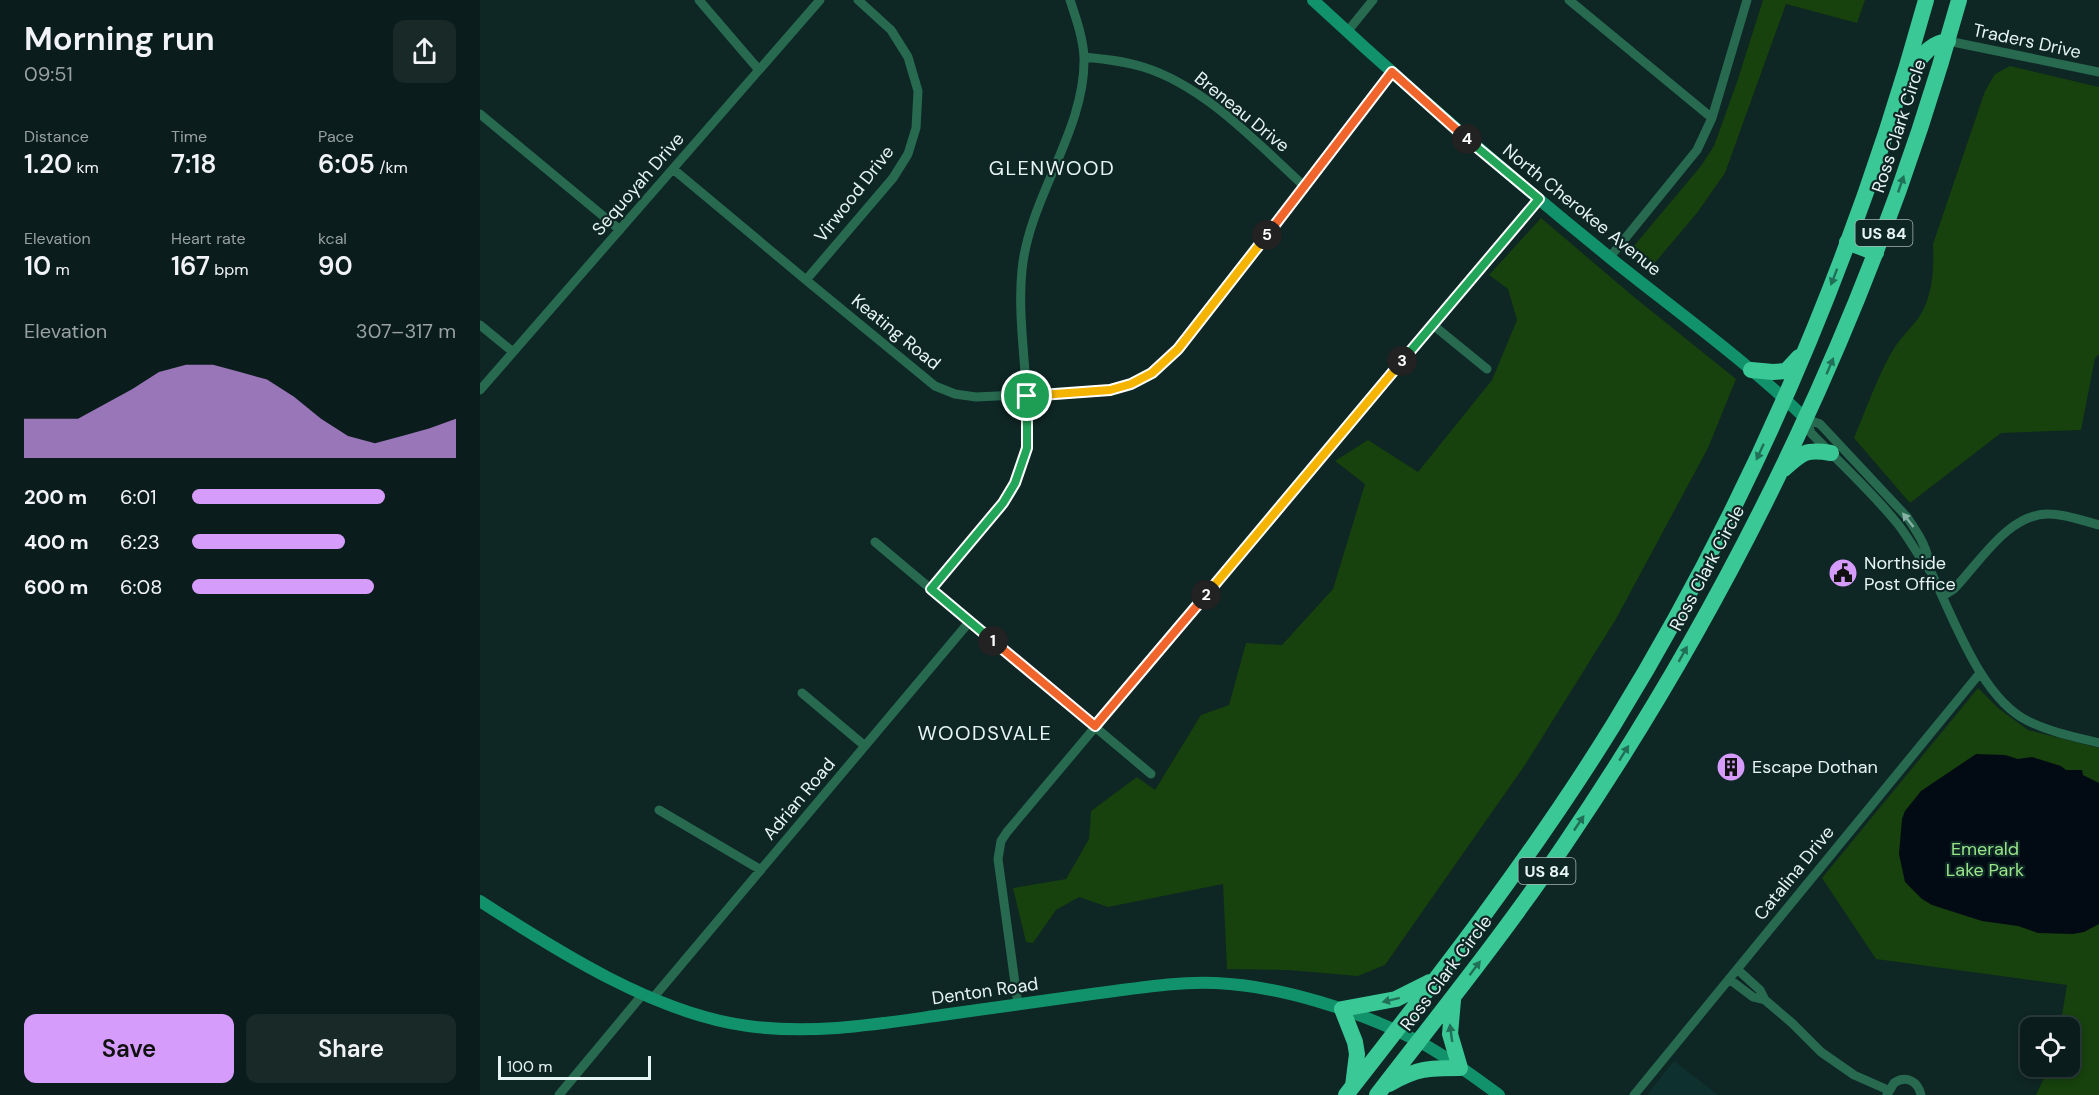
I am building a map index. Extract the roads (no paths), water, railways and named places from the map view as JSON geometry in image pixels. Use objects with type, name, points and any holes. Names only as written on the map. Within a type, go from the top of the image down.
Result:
[{"type":"highway","name":"Ross Clark Circle","points":[[1350,1090],[1485,913],[1544,830],[1632,693],[1713,548],[1785,399],[1806,350],[1882,144],[1926,0]]},
{"type":"highway","name":"Ross Clark Circle","points":[[1380,1091],[1497,940],[1565,845],[1654,705],[1707,612],[1806,419],[1851,318],[1911,157],[1959,0]]},
{"type":"highway","points":[[1901,83],[1930,48],[1938,42],[1948,41]]},
{"type":"highway","points":[[1847,242],[1876,253]]},
{"type":"highway","points":[[1751,370],[1773,372],[1786,370],[1806,350]]},
{"type":"highway","points":[[1777,476],[1797,457],[1811,450],[1831,453]]},
{"type":"highway","points":[[1632,693],[1654,705]]},
{"type":"highway","points":[[1544,830],[1565,845]]},
{"type":"highway","points":[[1485,913],[1489,932],[1497,940]]},
{"type":"highway","points":[[1350,1090],[1357,1054],[1355,1042],[1342,1010],[1396,999],[1436,978]]},
{"type":"highway","points":[[1380,1091],[1407,1074],[1423,1068],[1460,1068],[1450,1034],[1453,997]]},
{"type":"street","points":[[699,0],[759,70]]},
{"type":"street","name":"Sequoyah Drive","points":[[480,390],[820,0]]},
{"type":"street","name":"Virwood Drive","points":[[806,280],[893,178],[908,154],[916,128],[918,91],[908,57],[891,30],[858,0]]},
{"type":"street","points":[[931,589],[1003,503],[1015,483],[1027,448],[1027,396],[1021,288],[1025,248],[1079,99],[1084,57],[1070,0]]},
{"type":"street","name":"North Cherokee Avenue","points":[[1313,0],[1455,129],[1751,370],[1806,419],[1820,424],[1907,517],[1929,554],[1932,572],[1980,673],[2004,705],[2027,721],[2059,733],[2099,743]]},
{"type":"street","points":[[1347,32],[1373,0]]},
{"type":"street","points":[[1569,0],[1712,118]]},
{"type":"street","points":[[1610,257],[1697,150],[1712,118],[1747,0]]},
{"type":"street","name":"Traders Drive","points":[[1948,41],[2099,72]]},
{"type":"street","name":"Breneau Drive","points":[[1084,57],[1126,62],[1144,67],[1186,86],[1213,104],[1304,186]]},
{"type":"street","name":"Keating Road","points":[[673,169],[935,386],[955,394],[976,398],[1110,390],[1142,379],[1161,366],[1178,349],[1392,72]]},
{"type":"street","points":[[480,114],[620,230]]},
{"type":"street","points":[[1018,1005],[998,859],[1001,841],[1013,823],[1539,199]]},
{"type":"street","points":[[480,325],[513,352]]},
{"type":"street","points":[[1432,325],[1487,369]]},
{"type":"street","name":"North Cherokee Avenue","points":[[1806,419],[1811,433],[1897,523],[1910,540],[1919,559],[1932,572]]},
{"type":"street","points":[[1943,596],[1962,581],[2009,528],[2026,518],[2049,514],[2099,525]]},
{"type":"street","points":[[874,542],[1151,774]]},
{"type":"street","name":"Adrian Road","points":[[559,1095],[761,870],[970,621]]},
{"type":"street","name":"Catalina Drive","points":[[1634,1095],[1980,673]]},
{"type":"street","points":[[802,693],[865,746]]},
{"type":"street","points":[[659,810],[761,870]]},
{"type":"street","name":"Denton Road","points":[[480,901],[559,950],[648,996],[722,1022],[789,1029],[863,1026],[1140,988],[1215,983],[1291,994],[1342,1010],[1418,1041],[1499,1095]]},
{"type":"street","points":[[1737,969],[1760,990],[1765,1000],[1821,1052],[1854,1075],[1888,1092],[1898,1080],[1909,1080],[1918,1086],[1921,1095]]},
{"type":"street","points":[[1729,979],[1753,997],[1765,1000]]},
{"type":"place","name":"Northside Post Office","points":[[1843,573]]},
{"type":"place","name":"Escape Dothan","points":[[1731,767]]},
{"type":"district","name":"GLENWOOD","points":[[1052,168]]},
{"type":"district","name":"WOODSVALE","points":[[985,733]]},
{"type":"park label","name":"Emerald Lake Park","points":[[1985,859]]}]
